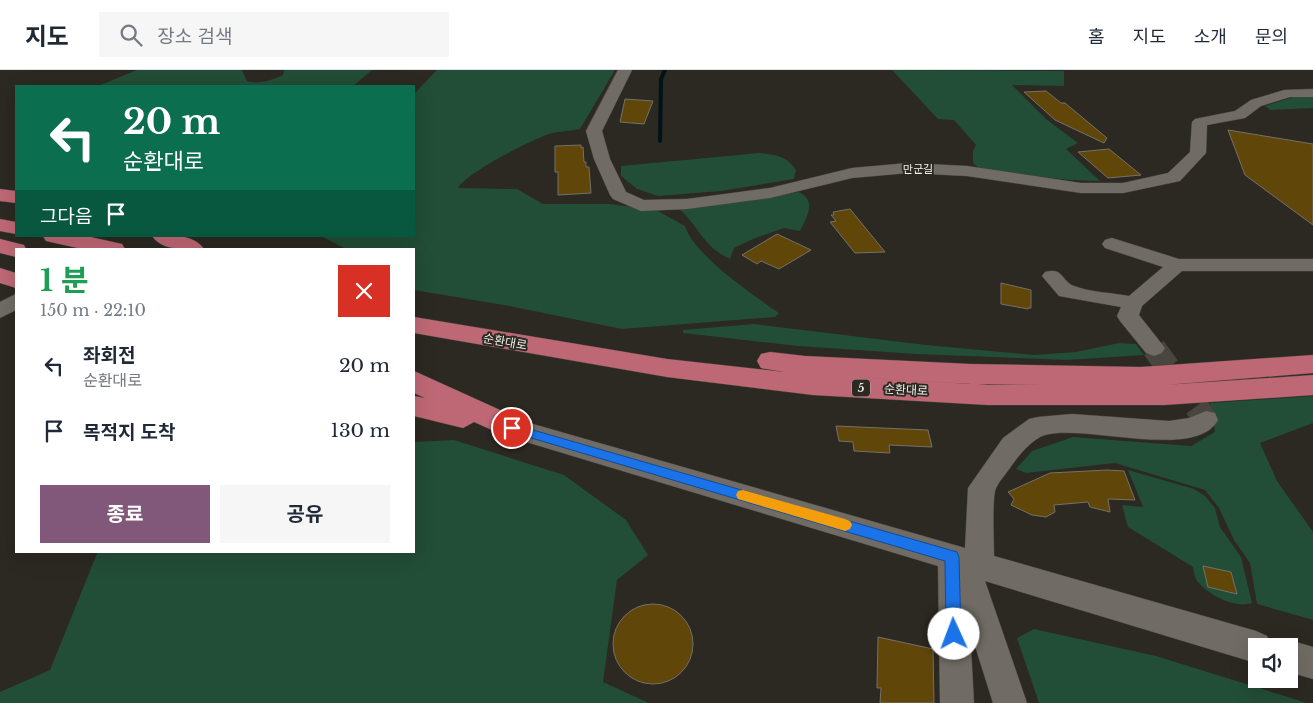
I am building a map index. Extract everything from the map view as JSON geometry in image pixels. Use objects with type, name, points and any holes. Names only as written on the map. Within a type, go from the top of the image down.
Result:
[{"type":"highway","points":[[0,195],[15,197]]},
{"type":"highway","points":[[0,225],[15,228]]},
{"type":"highway","points":[[59,237],[109,248]]},
{"type":"highway","points":[[165,237],[190,247]]},
{"type":"highway","points":[[0,246],[15,250]]},
{"type":"highway","points":[[0,275],[15,281]]},
{"type":"highway","name":"순환대로","points":[[415,307],[547,332],[673,350],[815,366],[970,374],[1140,377],[1313,364]]},
{"type":"highway","name":"순환대로","points":[[415,325],[667,368],[813,385],[988,395],[1164,395],[1313,385]]},
{"type":"highway","points":[[415,381],[512,428]]},
{"type":"highway","points":[[415,406],[512,428]]},
{"type":"street","name":"만군길","points":[[625,70],[594,131],[602,159],[619,195],[641,206],[687,204],[770,193],[852,173],[908,168],[967,171],[1081,188],[1123,188],[1174,177],[1198,153],[1200,122],[1240,116],[1256,103],[1289,93],[1313,93]]},
{"type":"street","points":[[1112,244],[1177,265],[1313,264]]},
{"type":"street","points":[[1154,348],[1128,316],[1133,303],[1177,265]]},
{"type":"street","points":[[1052,276],[1066,291],[1133,303]]},
{"type":"street","points":[[0,311],[15,302]]},
{"type":"street","points":[[957,703],[965,561],[982,488],[1012,445],[1038,426],[1072,423],[1169,431],[1195,426],[1206,420]]},
{"type":"street","points":[[512,428],[1248,645]]},
{"type":"street","points":[[965,561],[1010,703]]},
{"type":"street","points":[[1298,659],[1313,663]]},
{"type":"green space","points":[[137,70],[242,70],[247,81],[255,82],[279,77],[283,75],[284,70],[372,70],[354,85],[100,85]]},
{"type":"green space","points":[[437,70],[615,70],[580,129],[553,133],[528,143],[486,166],[464,181],[458,188],[517,189],[543,204],[609,204],[656,210],[685,226],[700,249],[712,262],[779,313],[775,317],[622,329],[509,306],[415,290],[415,248],[344,248],[323,237],[415,237],[415,93]]},
{"type":"green space","points":[[892,70],[1064,71],[1064,86],[1012,85],[1046,119],[1078,143],[1066,149],[1100,181],[1024,175],[979,168],[973,163],[973,151],[976,145],[954,120],[938,119]]},
{"type":"green space","points":[[1297,96],[1313,97],[1313,108],[1270,110],[1265,106]]},
{"type":"green space","points":[[759,153],[785,159],[796,170],[794,179],[721,191],[658,196],[637,189],[621,176],[621,166]]},
{"type":"green space","points":[[799,192],[808,200],[809,205],[808,215],[800,231],[784,228],[753,239],[734,248],[730,259],[713,248],[679,209],[694,205],[743,202]]},
{"type":"green space","points":[[754,324],[926,345],[1034,355],[1076,352],[1119,343],[1136,344],[1144,355],[1067,360],[916,354],[798,346],[683,333],[683,330]]},
{"type":"green space","points":[[1313,396],[1313,423],[1260,443],[1277,481],[1313,532],[1313,620],[1257,604],[1250,563],[1234,540],[1219,508],[1205,490],[1115,463],[1026,473],[1016,469],[1032,451],[1073,437],[1191,446],[1215,432],[1210,403]]},
{"type":"green space","points":[[454,440],[564,475],[626,520],[648,555],[617,580],[603,682],[649,703],[0,703],[0,692],[50,670],[97,553],[415,553],[415,442]]},
{"type":"green space","points":[[1128,470],[1194,489],[1205,496],[1215,508],[1220,527],[1241,557],[1252,603],[1238,604],[1215,596],[1197,581],[1193,567],[1128,527],[1122,505],[1143,507]]},
{"type":"green space","points":[[1034,629],[1156,656],[1248,685],[1248,688],[1259,688],[1307,703],[1039,703],[1017,638]]},
{"type":"building","points":[[1046,91],[1061,103],[1065,103],[1107,138],[1104,143],[1055,120],[1024,92]]},
{"type":"building","points":[[625,99],[653,101],[644,124],[620,122]]},
{"type":"building","points":[[1228,130],[1313,144],[1313,225],[1245,175]]},
{"type":"building","points":[[581,145],[581,148],[583,147],[584,162],[586,162],[586,167],[589,167],[591,193],[558,195],[558,172],[555,172],[555,146]]},
{"type":"building","points":[[1109,149],[1141,175],[1108,178],[1078,152]]},
{"type":"building","points":[[850,209],[885,252],[855,253],[830,222],[836,221],[831,215],[834,215],[833,212]]},
{"type":"building","points":[[777,234],[811,250],[779,269],[761,261],[757,264],[742,255]]},
{"type":"building","points":[[1001,283],[1031,290],[1031,308],[1001,304]]},
{"type":"building","points":[[836,426],[928,430],[932,447],[889,445],[890,453],[854,451],[853,442],[839,441]]},
{"type":"building","points":[[1124,471],[1135,500],[1108,499],[1110,512],[1090,507],[1088,502],[1054,505],[1055,512],[1046,517],[1032,515],[1011,505],[1014,499],[1008,492],[1050,473]]},
{"type":"building","points":[[1203,566],[1231,572],[1237,594],[1208,587]]},
{"type":"building","points":[[653,604],[668,607],[681,616],[690,629],[693,644],[690,659],[681,672],[668,681],[653,684],[638,681],[625,672],[616,659],[613,644],[616,629],[625,616],[638,607]]},
{"type":"building","points":[[878,637],[933,649],[934,703],[880,703],[881,688],[877,688]]},
{"type":"waterway","points":[[660,141],[661,79],[665,70]]},
{"type":"tunnel","points":[[1154,348],[1206,420]]},
{"type":"slow traffic","points":[[743,495],[845,525]]},
{"type":"route","points":[[512,428],[952,557],[954,634]]}]
